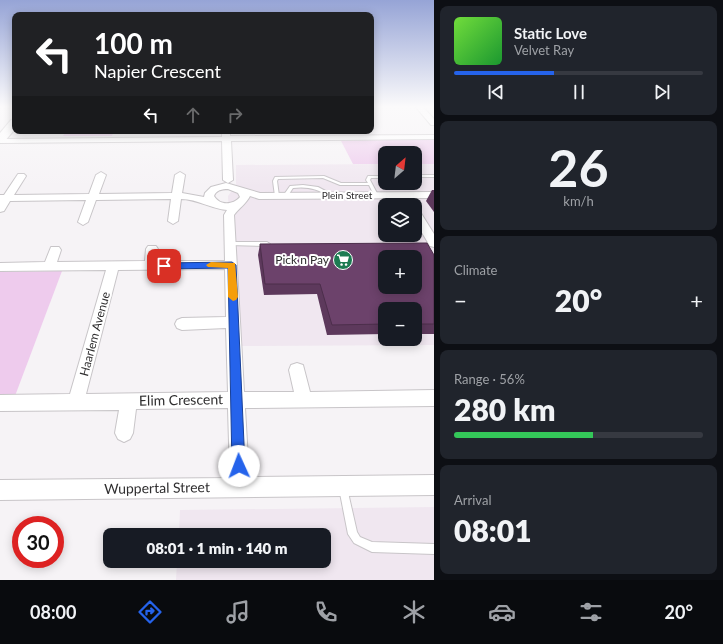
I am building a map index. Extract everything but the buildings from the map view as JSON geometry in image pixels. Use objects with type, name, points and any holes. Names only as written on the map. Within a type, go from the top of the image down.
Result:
[{"type":"street","points":[[0,140],[226,135],[434,137]]},
{"type":"street","points":[[226,135],[228,180],[241,190],[245,197],[235,208],[231,244],[240,488]]},
{"type":"street","points":[[83,222],[101,175]]},
{"type":"street","points":[[173,221],[180,175]]},
{"type":"street","points":[[0,209],[4,198],[21,176]]},
{"type":"street","points":[[215,204],[209,196],[215,188],[228,180]]},
{"type":"street","points":[[4,198],[188,196],[215,188],[229,186],[241,190]]},
{"type":"street","name":"Plein Street","points":[[241,190],[259,196],[434,195]]},
{"type":"street","points":[[188,196],[235,208]]},
{"type":"street","name":"Plein Street","points":[[235,208],[259,196]]},
{"type":"street","points":[[422,225],[432,243]]},
{"type":"street","points":[[151,266],[152,249]]},
{"type":"street","points":[[49,267],[55,250]]},
{"type":"street","points":[[0,267],[232,265]]},
{"type":"street","name":"Haarlem Avenue","points":[[76,402],[113,266]]},
{"type":"street","points":[[182,324],[234,322]]},
{"type":"street","points":[[297,370],[304,399]]},
{"type":"street","name":"Elim Crescent","points":[[0,403],[434,398]]},
{"type":"street","name":"Elim Crescent","points":[[124,433],[129,401]]},
{"type":"street","name":"Wuppertal Street","points":[[0,490],[434,485]]},
{"type":"lane","points":[[422,176],[434,176]]},
{"type":"lane","points":[[281,196],[275,179],[279,177],[324,177],[340,184],[370,184]]},
{"type":"lane","points":[[376,196],[368,180],[370,177],[378,177]]},
{"type":"lane","points":[[231,244],[274,244]]},
{"type":"lane","points":[[343,486],[354,534],[357,540],[372,547],[434,549]]},
{"type":"shaded area","points":[[64,134],[113,134],[112,136],[63,136]]},
{"type":"shaded area","points":[[340,139],[434,139],[434,164],[422,164],[422,146],[378,146],[378,164],[353,164]]},
{"type":"shaded area","points":[[378,164],[378,190],[422,190],[422,164],[434,164],[434,345],[422,345],[422,302],[378,302],[378,345],[234,346],[228,196],[236,185],[236,165]]},
{"type":"shaded area","points":[[62,271],[15,396],[0,396],[0,272]]},
{"type":"shaded area","points":[[434,507],[434,580],[176,580],[177,568],[331,568],[331,528],[179,528],[180,510]]},
{"type":"slow traffic","points":[[211,265],[232,265],[233,297]]},
{"type":"place","name":"Pick n Pay","points":[[343,260]]},
{"type":"route","points":[[164,266],[232,265],[239,466]]}]
